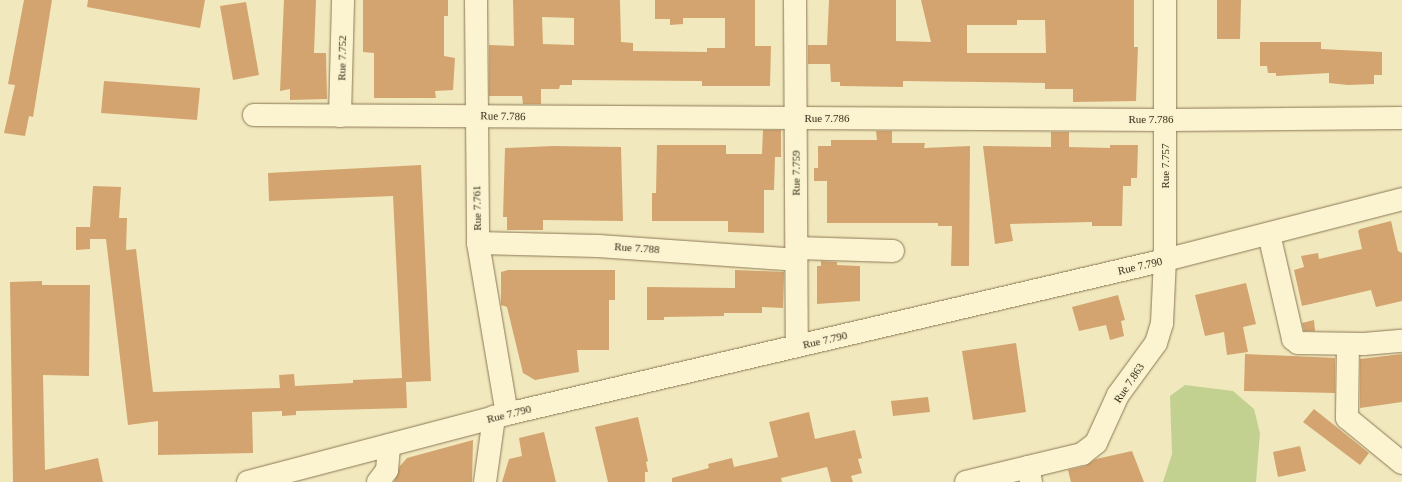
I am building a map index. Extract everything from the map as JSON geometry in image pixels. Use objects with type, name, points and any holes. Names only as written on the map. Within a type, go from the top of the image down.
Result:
[{"type":"street","name":"Rue 7.752","points":[[340,116],[343,0]]},
{"type":"street","name":"Rue 7.761","points":[[476,0],[478,243],[500,416],[485,482]]},
{"type":"street","name":"Rue 7.759","points":[[795,0],[797,346]]},
{"type":"street","name":"Rue 7.757","points":[[1165,0],[1165,260]]},
{"type":"street","name":"Rue 7.786","points":[[254,115],[1166,120],[1402,118]]},
{"type":"street","name":"Rue 7.790","points":[[248,482],[500,416],[1165,260],[1402,200]]},
{"type":"street","points":[[1269,234],[1293,339],[1298,343],[1306,344],[1348,344],[1402,341]]},
{"type":"street","name":"Rue 7.788","points":[[478,243],[796,254],[893,251]]},
{"type":"street","name":"Rue 7.863","points":[[966,482],[1030,474],[1082,454],[1096,443],[1118,395],[1156,343],[1162,323],[1165,260]]},
{"type":"street","points":[[1348,344],[1347,418],[1402,463]]},
{"type":"street","points":[[378,482],[387,470],[389,445]]},
{"type":"green space","points":[[1185,385],[1233,391],[1254,409],[1260,433],[1256,482],[1163,482],[1172,454],[1170,396]]},
{"type":"building","points":[[24,0],[52,0],[33,117],[29,116],[25,136],[4,133],[15,85],[8,84]]},
{"type":"building","points":[[88,0],[205,0],[200,28],[87,7]]},
{"type":"building","points":[[284,0],[316,0],[314,53],[326,53],[327,99],[290,100],[290,89],[280,91]]},
{"type":"building","points":[[363,0],[448,0],[448,16],[444,16],[444,56],[455,58],[453,90],[435,91],[436,98],[374,98],[374,53],[363,52]]},
{"type":"building","points":[[513,0],[620,0],[621,42],[633,43],[633,51],[707,52],[707,48],[725,48],[725,18],[683,18],[683,24],[670,25],[670,19],[655,19],[655,0],[755,0],[755,46],[771,46],[770,86],[702,86],[702,81],[572,80],[572,85],[560,85],[559,89],[541,89],[541,104],[523,104],[522,96],[489,96],[489,45],[514,46]],"holes":[[[542,17],[574,18],[574,45],[543,44]]]},
{"type":"building","points":[[829,0],[896,0],[896,41],[931,42],[921,0],[1134,0],[1134,47],[1138,47],[1136,101],[1073,102],[1073,89],[1045,89],[1045,83],[903,81],[903,87],[840,86],[840,82],[831,82],[830,64],[808,64],[808,45],[827,45]],"holes":[[[1017,20],[1045,20],[1046,53],[967,53],[967,25],[1017,25]]]},
{"type":"building","points":[[1217,0],[1241,0],[1240,39],[1217,39]]},
{"type":"building","points":[[246,2],[259,75],[233,80],[220,6]]},
{"type":"building","points":[[1260,42],[1321,42],[1321,49],[1382,52],[1382,75],[1374,75],[1374,84],[1348,85],[1329,83],[1329,73],[1276,76],[1276,73],[1268,73],[1267,66],[1260,66]]},
{"type":"building","points":[[104,81],[200,88],[197,120],[101,113]]},
{"type":"building","points":[[763,130],[781,130],[781,157],[775,157],[774,190],[764,190],[764,233],[728,232],[728,221],[652,221],[652,193],[656,193],[657,145],[726,145],[726,154],[762,154]]},
{"type":"building","points":[[876,131],[892,131],[892,143],[925,143],[924,148],[970,146],[969,266],[951,266],[952,226],[938,226],[938,223],[827,223],[827,181],[814,181],[814,168],[818,168],[818,146],[831,146],[831,140],[877,140]]},
{"type":"building","points":[[1051,132],[1069,132],[1069,147],[1110,148],[1110,145],[1138,145],[1137,178],[1131,178],[1131,186],[1123,186],[1122,226],[1092,226],[1092,222],[1010,224],[1013,241],[995,244],[983,146],[1051,147]]},
{"type":"building","points":[[553,146],[621,147],[623,221],[543,220],[543,230],[507,230],[507,217],[503,217],[505,148]]},
{"type":"building","points":[[421,165],[431,381],[406,382],[407,408],[296,411],[296,415],[282,416],[282,411],[252,412],[253,453],[158,455],[158,421],[128,425],[106,239],[90,239],[90,249],[76,250],[76,227],[90,227],[93,186],[121,187],[119,218],[127,218],[126,250],[136,249],[153,392],[280,388],[279,375],[294,374],[295,386],[353,383],[353,380],[402,378],[393,196],[269,201],[268,173]]},
{"type":"building","points":[[1391,221],[1398,251],[1402,253],[1402,301],[1376,307],[1371,290],[1302,306],[1294,270],[1304,267],[1301,256],[1318,253],[1319,259],[1362,249],[1358,231],[1360,229]]},
{"type":"building","points":[[821,261],[837,262],[837,265],[860,266],[860,301],[817,304],[817,266],[821,266]]},
{"type":"building","points":[[508,270],[615,270],[615,300],[609,300],[609,350],[577,350],[579,372],[535,380],[523,373],[507,307],[501,305],[501,272]]},
{"type":"building","points":[[735,270],[784,272],[783,308],[762,307],[762,313],[724,313],[724,316],[664,317],[664,320],[647,320],[647,287],[735,288]]},
{"type":"building","points":[[42,281],[42,285],[90,285],[89,376],[43,375],[45,470],[98,458],[103,482],[13,482],[10,282]]},
{"type":"building","points":[[1246,283],[1256,324],[1243,327],[1248,352],[1227,355],[1224,332],[1205,336],[1195,295]]},
{"type":"building","points":[[1118,295],[1125,320],[1121,321],[1124,336],[1110,340],[1106,325],[1079,331],[1072,307]]},
{"type":"building","points":[[1314,320],[1315,331],[1304,331],[1302,323]]},
{"type":"building","points":[[1016,343],[1026,412],[973,420],[962,351]]},
{"type":"building","points":[[1245,354],[1335,358],[1335,393],[1244,391]]},
{"type":"building","points":[[1402,354],[1402,402],[1360,408],[1360,359]]},
{"type":"building","points":[[928,397],[930,412],[893,416],[891,401]]},
{"type":"building","points":[[1314,409],[1369,453],[1360,465],[1303,422]]},
{"type":"building","points":[[809,412],[815,439],[855,430],[862,458],[858,459],[862,473],[851,476],[853,482],[831,482],[827,467],[781,478],[782,482],[672,482],[672,478],[709,468],[708,464],[732,458],[734,467],[778,457],[769,422]]},
{"type":"building","points":[[638,417],[648,461],[646,462],[648,472],[645,472],[645,482],[608,482],[595,427]]},
{"type":"building","points":[[544,432],[556,482],[502,482],[509,459],[522,456],[519,438]]},
{"type":"building","points":[[473,440],[472,482],[394,482],[400,466],[407,458]]},
{"type":"building","points":[[1300,446],[1306,471],[1278,477],[1273,452]]},
{"type":"building","points":[[1132,451],[1144,482],[1071,482],[1068,470],[1085,466],[1096,459]]}]
